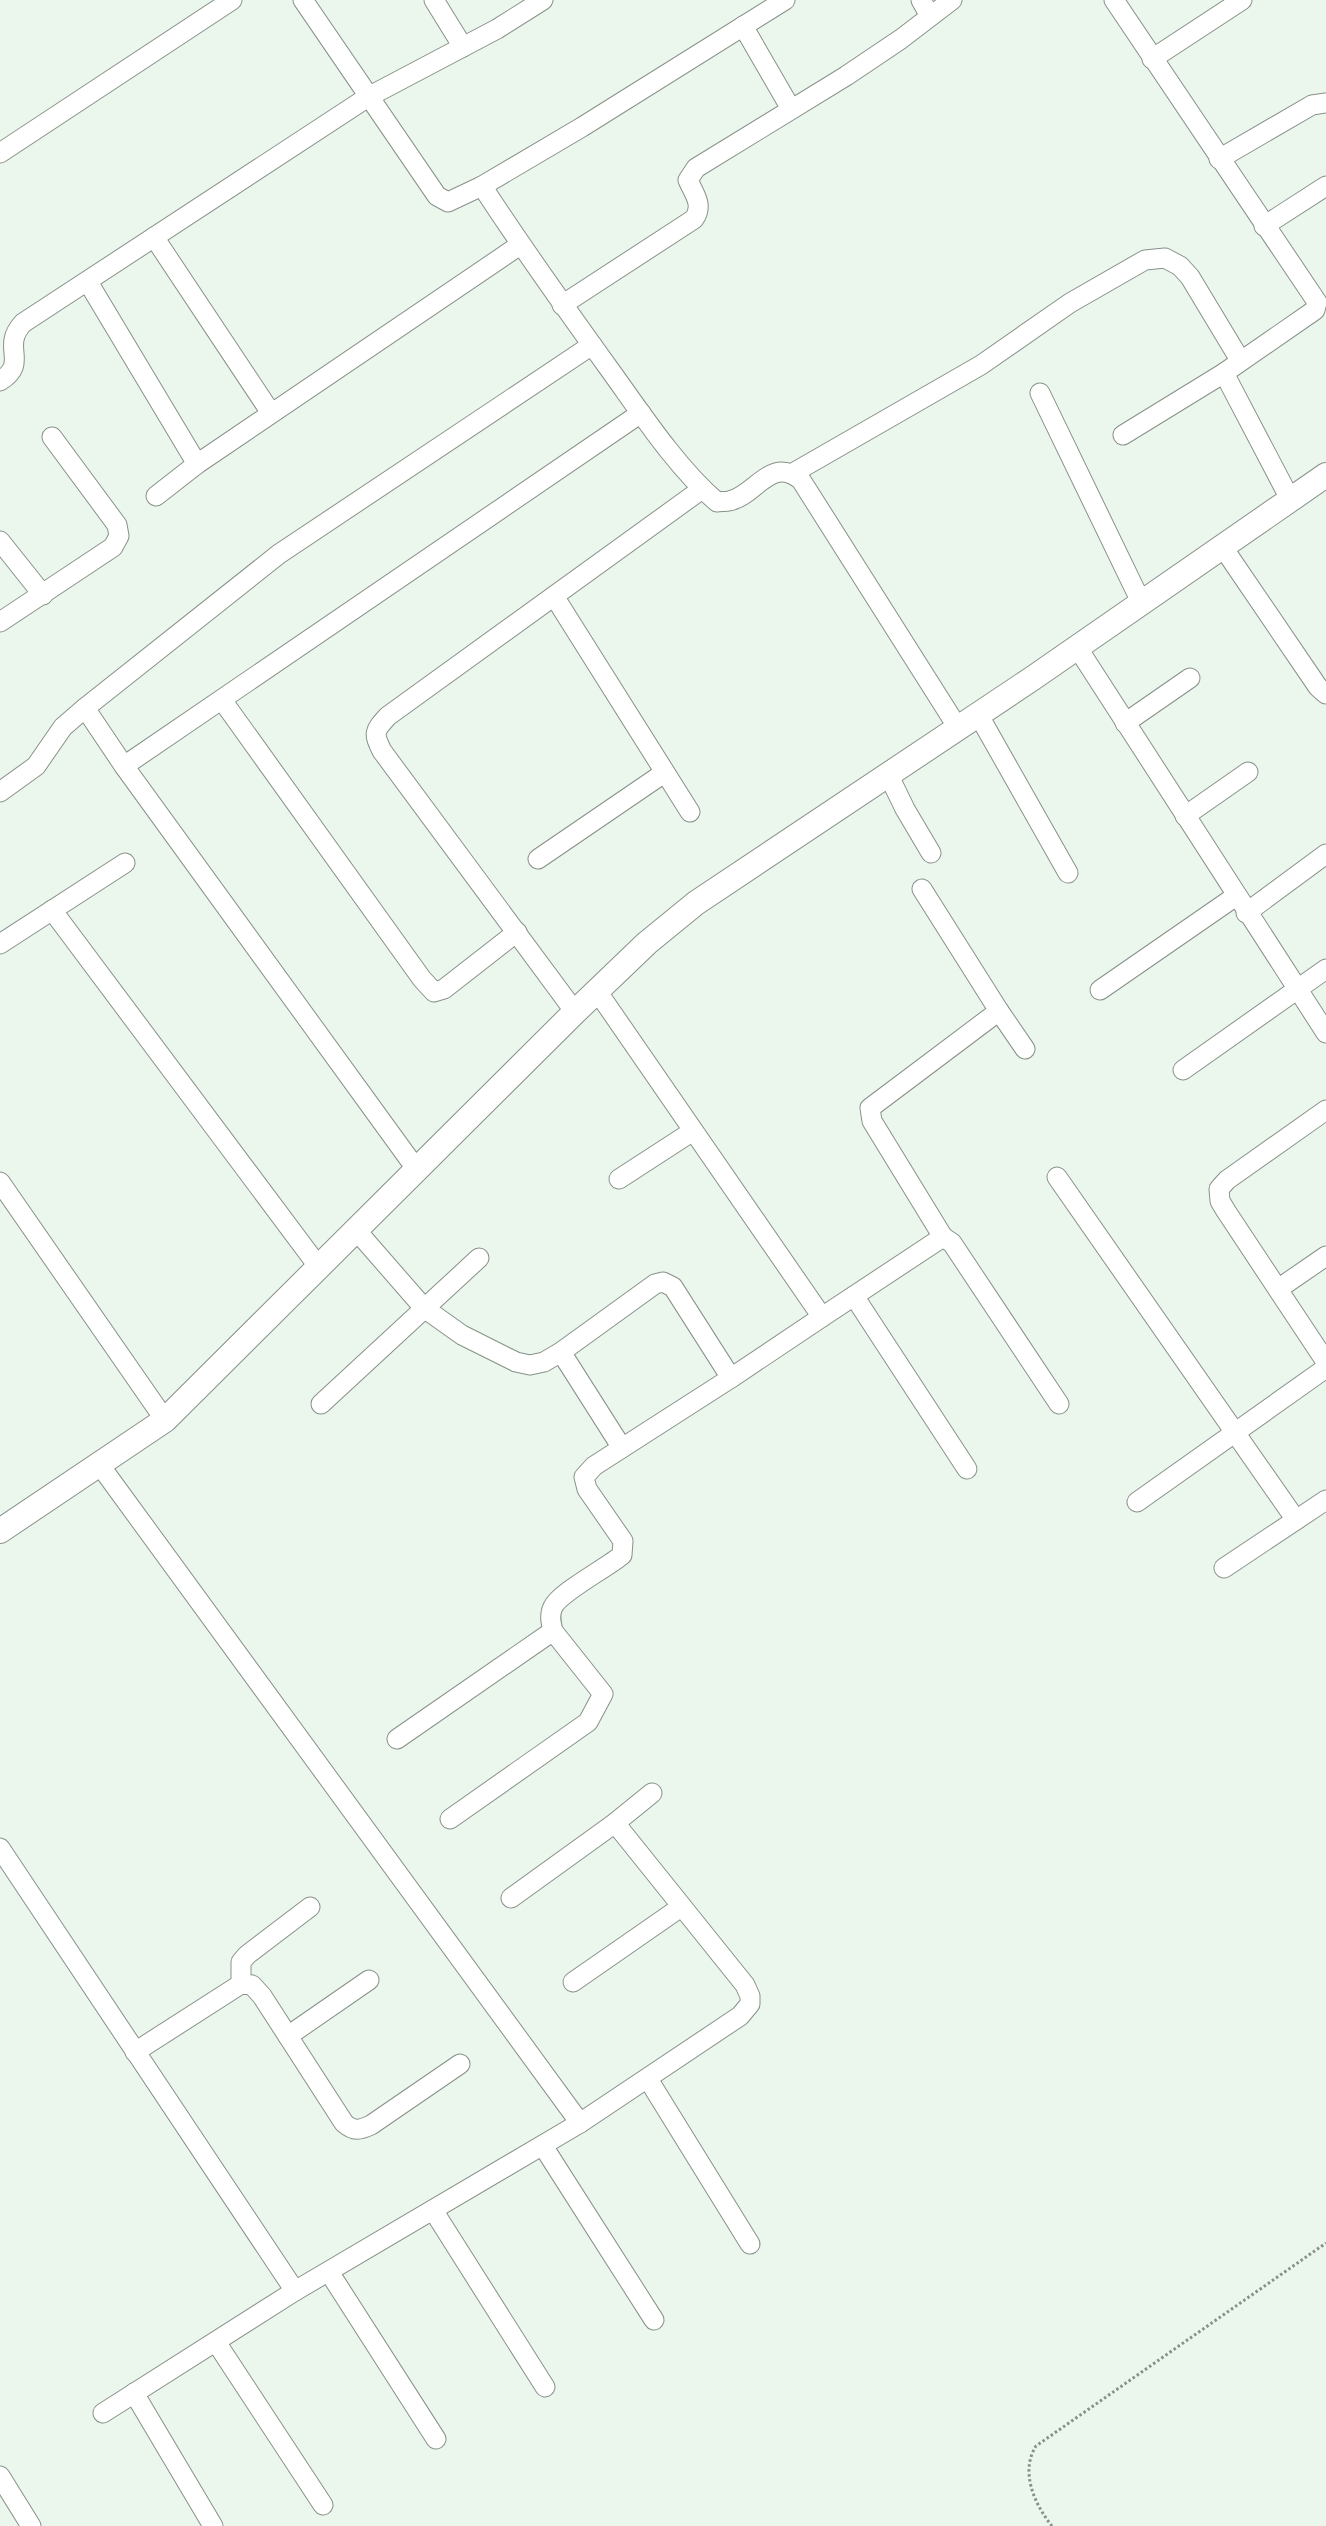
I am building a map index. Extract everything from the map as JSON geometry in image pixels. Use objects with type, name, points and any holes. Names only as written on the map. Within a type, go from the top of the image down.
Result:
[{"type":"street","points":[[0,152],[232,0]]},
{"type":"street","points":[[303,0],[436,196],[448,202],[482,186],[684,65],[785,0]]},
{"type":"street","points":[[434,0],[463,47]]},
{"type":"street","points":[[0,382],[11,370],[14,360],[9,342],[13,332],[368,97],[463,47],[543,0]]},
{"type":"street","points":[[562,305],[694,219],[700,205],[688,180],[690,174],[846,76],[901,39],[925,8],[952,0]]},
{"type":"street","points":[[1114,0],[1264,226],[1317,302],[1315,310],[1240,360],[1224,373],[1123,435]]},
{"type":"street","points":[[1152,59],[1242,0]]},
{"type":"street","points":[[743,26],[791,109]]},
{"type":"street","points":[[1219,159],[1312,105],[1326,103]]},
{"type":"street","points":[[482,186],[562,305],[641,413],[702,488],[717,502],[730,501],[774,473],[784,471],[793,474],[801,480],[958,728]]},
{"type":"street","points":[[1264,226],[1326,186]]},
{"type":"street","points":[[154,237],[271,413]]},
{"type":"street","points":[[156,496],[197,464],[520,245]]},
{"type":"street","points":[[793,474],[981,365],[1070,303],[1145,260],[1165,258],[1180,266],[1190,277],[1240,360]]},
{"type":"street","points":[[88,282],[197,464]]},
{"type":"street","points":[[0,792],[36,766],[63,727],[85,708],[279,554],[592,345]]},
{"type":"street","points":[[1224,373],[1290,500]]},
{"type":"street","points":[[1040,393],[1141,602]]},
{"type":"street","points":[[124,766],[641,413]]},
{"type":"street","points":[[0,622],[113,547],[119,536],[117,525],[52,437]]},
{"type":"street","points":[[0,1532],[165,1420],[223,1365],[318,1266],[575,1012],[647,943],[696,903],[958,728],[1326,475]]},
{"type":"street","points":[[575,1012],[382,751],[376,739],[376,729],[388,716],[702,488]]},
{"type":"street","points":[[0,541],[43,594]]},
{"type":"street","points":[[1222,546],[1318,687],[1326,694]]},
{"type":"street","points":[[554,596],[690,812]]},
{"type":"street","points":[[1077,647],[1246,913],[1326,1034]]},
{"type":"street","points":[[1125,723],[1190,678]]},
{"type":"street","points":[[222,700],[422,979],[434,992],[444,989],[517,932]]},
{"type":"street","points":[[85,708],[124,766],[417,1170]]},
{"type":"street","points":[[978,714],[1068,873]]},
{"type":"street","points":[[1184,816],[1248,772]]},
{"type":"street","points":[[538,859],[664,773]]},
{"type":"street","points":[[888,774],[905,810],[931,853]]},
{"type":"street","points":[[1246,913],[1326,854]]},
{"type":"street","points":[[0,944],[125,863]]},
{"type":"street","points":[[922,889],[1025,1049]]},
{"type":"street","points":[[1100,990],[1236,896]]},
{"type":"street","points":[[52,910],[318,1266]]},
{"type":"street","points":[[1183,1070],[1326,970]]},
{"type":"street","points":[[597,991],[822,1318]]},
{"type":"street","points":[[999,1010],[870,1108],[872,1122],[943,1237],[952,1243],[1059,1404]]},
{"type":"street","points":[[1326,1110],[1227,1180],[1218,1189],[1220,1200],[1226,1211],[1326,1362]]},
{"type":"street","points":[[619,1179],[693,1131]]},
{"type":"street","points":[[1057,1177],[1296,1520]]},
{"type":"street","points":[[0,1182],[165,1420]]},
{"type":"street","points":[[356,1230],[424,1308],[462,1335],[516,1362],[530,1365],[544,1362],[561,1352],[655,1284],[663,1282],[673,1287],[731,1378]]},
{"type":"street","points":[[450,1819],[588,1722],[598,1707],[603,1694],[553,1631],[550,1618],[553,1606],[563,1595],[622,1555],[623,1541],[587,1489],[584,1477],[594,1466],[731,1378],[943,1237]]},
{"type":"street","points":[[1278,1289],[1326,1256]]},
{"type":"street","points":[[321,1404],[479,1258]]},
{"type":"street","points":[[854,1296],[967,1469]]},
{"type":"street","points":[[561,1352],[622,1448]]},
{"type":"street","points":[[1137,1502],[1234,1431],[1326,1368]]},
{"type":"street","points":[[99,1464],[580,2123]]},
{"type":"street","points":[[1224,1568],[1326,1500]]},
{"type":"street","points":[[397,1739],[553,1631]]},
{"type":"street","points":[[511,1898],[614,1824],[652,1793]]},
{"type":"street","points":[[103,2413],[295,2291],[580,2123],[740,2016],[750,2004],[750,1996],[745,1986],[614,1824]]},
{"type":"street","points":[[0,1848],[295,2291]]},
{"type":"street","points":[[241,1984],[241,1962],[247,1955],[310,1907]]},
{"type":"street","points":[[573,1982],[681,1907]]},
{"type":"street","points":[[288,2036],[369,1980]]},
{"type":"street","points":[[135,2052],[241,1984],[252,1985],[288,2036],[344,2123],[351,2129],[359,2130],[371,2125],[460,2064]]},
{"type":"street","points":[[648,2079],[750,2244]]},
{"type":"street","points":[[542,2146],[654,2320]]},
{"type":"street","points":[[433,2210],[545,2387]]},
{"type":"street","points":[[329,2272],[436,2439]]},
{"type":"street","points":[[216,2342],[323,2505]]},
{"type":"street","points":[[134,2394],[213,2526]]},
{"type":"street","points":[[0,2476],[31,2526]]},
{"type":"path","points":[[1052,2526],[1036,2503],[1028,2468],[1029,2456],[1036,2446],[1326,2243]]}]
